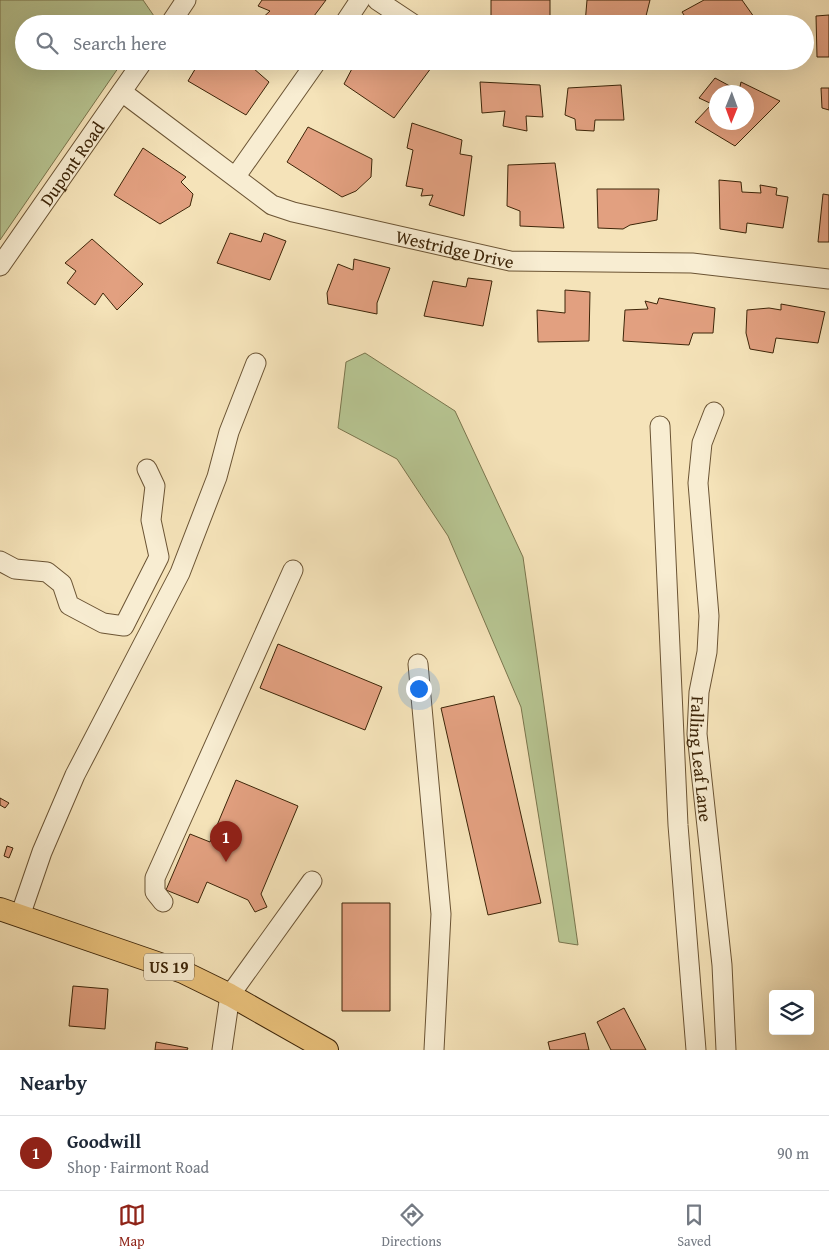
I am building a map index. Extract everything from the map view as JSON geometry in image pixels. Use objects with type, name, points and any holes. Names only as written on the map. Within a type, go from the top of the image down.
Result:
[{"type":"main road","name":"US 19","points":[[10,913],[183,972],[230,995],[327,1050]]},
{"type":"street","points":[[176,15],[186,0]]},
{"type":"street","points":[[350,15],[360,0]]},
{"type":"street","points":[[377,0],[399,15]]},
{"type":"street","name":"Dupont Road","points":[[0,266],[137,70]]},
{"type":"street","points":[[236,176],[311,70]]},
{"type":"street","name":"Westridge Drive","points":[[122,92],[236,176],[272,205],[293,212],[510,261],[692,263],[829,279]]},
{"type":"street","points":[[10,913],[42,852],[75,775],[180,573],[211,494],[229,432],[256,363]]},
{"type":"street","name":"Falling Leaf Lane","points":[[714,412],[702,443],[698,483],[709,616],[707,652],[699,692],[697,734],[722,965],[726,1050]]},
{"type":"street","points":[[660,426],[678,824],[696,1050]]},
{"type":"street","points":[[0,561],[15,569],[47,572],[62,584],[70,605],[103,623],[124,626],[159,557],[151,520],[155,486],[147,469]]},
{"type":"street","points":[[164,902],[155,892],[156,878],[293,570]]},
{"type":"street","points":[[418,664],[441,914],[434,1050]]},
{"type":"street","points":[[222,1050],[230,995],[312,882]]},
{"type":"green space","points":[[0,0],[143,0],[153,15],[15,15],[15,70],[117,70],[0,240]]},
{"type":"green space","points":[[365,353],[455,411],[523,557],[578,945],[559,942],[521,707],[448,536],[397,459],[338,428],[346,362]]},
{"type":"building","points":[[262,0],[326,0],[315,15],[266,15],[270,11],[258,6]]},
{"type":"building","points":[[491,0],[550,0],[550,15],[491,15]]},
{"type":"building","points":[[587,0],[650,0],[646,15],[586,15]]},
{"type":"building","points":[[704,0],[742,0],[753,15],[684,15],[682,12]]},
{"type":"building","points":[[829,15],[829,57],[817,57],[816,16]]},
{"type":"building","points":[[195,70],[255,70],[269,82],[246,115],[188,81]]},
{"type":"building","points":[[351,70],[430,70],[394,118],[344,84]]},
{"type":"building","points":[[715,78],[728,85],[709,85]]},
{"type":"building","points":[[480,82],[540,85],[543,117],[526,116],[527,131],[503,126],[505,111],[482,113]]},
{"type":"building","points":[[621,85],[624,120],[595,120],[594,131],[576,130],[575,119],[565,115],[568,88]]},
{"type":"building","points":[[709,86],[709,103],[699,98]]},
{"type":"building","points":[[754,88],[780,101],[754,127]]},
{"type":"building","points":[[821,88],[829,88],[829,110],[822,108]]},
{"type":"building","points":[[709,107],[709,130],[751,130],[735,146],[695,122]]},
{"type":"building","points":[[412,123],[462,140],[460,154],[472,156],[464,216],[429,205],[433,195],[421,196],[423,189],[406,186],[413,150],[407,148]]},
{"type":"building","points":[[308,127],[372,159],[371,177],[356,191],[342,197],[287,162]]},
{"type":"building","points":[[143,148],[186,177],[181,182],[193,194],[190,206],[160,224],[114,195]]},
{"type":"building","points":[[555,163],[564,228],[520,226],[520,211],[507,206],[508,165]]},
{"type":"building","points":[[719,180],[741,182],[742,192],[761,193],[760,185],[777,188],[776,195],[788,197],[783,228],[747,223],[746,233],[720,229]]},
{"type":"building","points":[[597,189],[659,189],[657,220],[630,225],[623,229],[598,228]]},
{"type":"building","points":[[823,194],[829,195],[829,242],[818,242]]},
{"type":"building","points":[[230,233],[261,242],[264,233],[286,241],[270,280],[217,263]]},
{"type":"building","points":[[92,239],[143,284],[117,310],[103,293],[95,305],[67,283],[76,271],[65,263]]},
{"type":"building","points":[[354,259],[390,268],[377,303],[377,314],[328,304],[327,293],[338,264],[353,270]]},
{"type":"building","points":[[468,278],[492,281],[483,326],[424,316],[433,281],[466,287]]},
{"type":"building","points":[[565,290],[590,292],[589,341],[538,342],[537,310],[565,313]]},
{"type":"building","points":[[659,298],[715,308],[713,333],[693,333],[689,345],[623,341],[625,310],[648,309],[645,301],[657,304]]},
{"type":"building","points":[[781,304],[825,312],[818,343],[776,338],[773,353],[750,349],[746,333],[747,310],[769,308],[781,310]]},
{"type":"building","points":[[278,644],[382,687],[365,730],[260,688]]},
{"type":"building","points":[[494,696],[541,903],[488,915],[441,708]]},
{"type":"building","points":[[236,780],[298,806],[261,894],[267,907],[255,912],[248,900],[207,882],[198,903],[166,890],[190,834],[210,842]]},
{"type":"building","points":[[0,798],[9,803],[5,808],[0,805]]},
{"type":"building","points":[[7,846],[13,848],[9,858],[4,856]]},
{"type":"building","points":[[342,903],[390,903],[390,1011],[342,1011]]},
{"type":"building","points":[[73,986],[108,989],[105,1029],[69,1026]]},
{"type":"building","points":[[624,1008],[646,1050],[611,1050],[597,1022]]},
{"type":"building","points":[[585,1033],[589,1050],[550,1050],[548,1042]]},
{"type":"building","points":[[156,1042],[188,1048],[187,1050],[155,1050]]},
{"type":"place","name":"Goodwill","points":[[226,862]]}]
